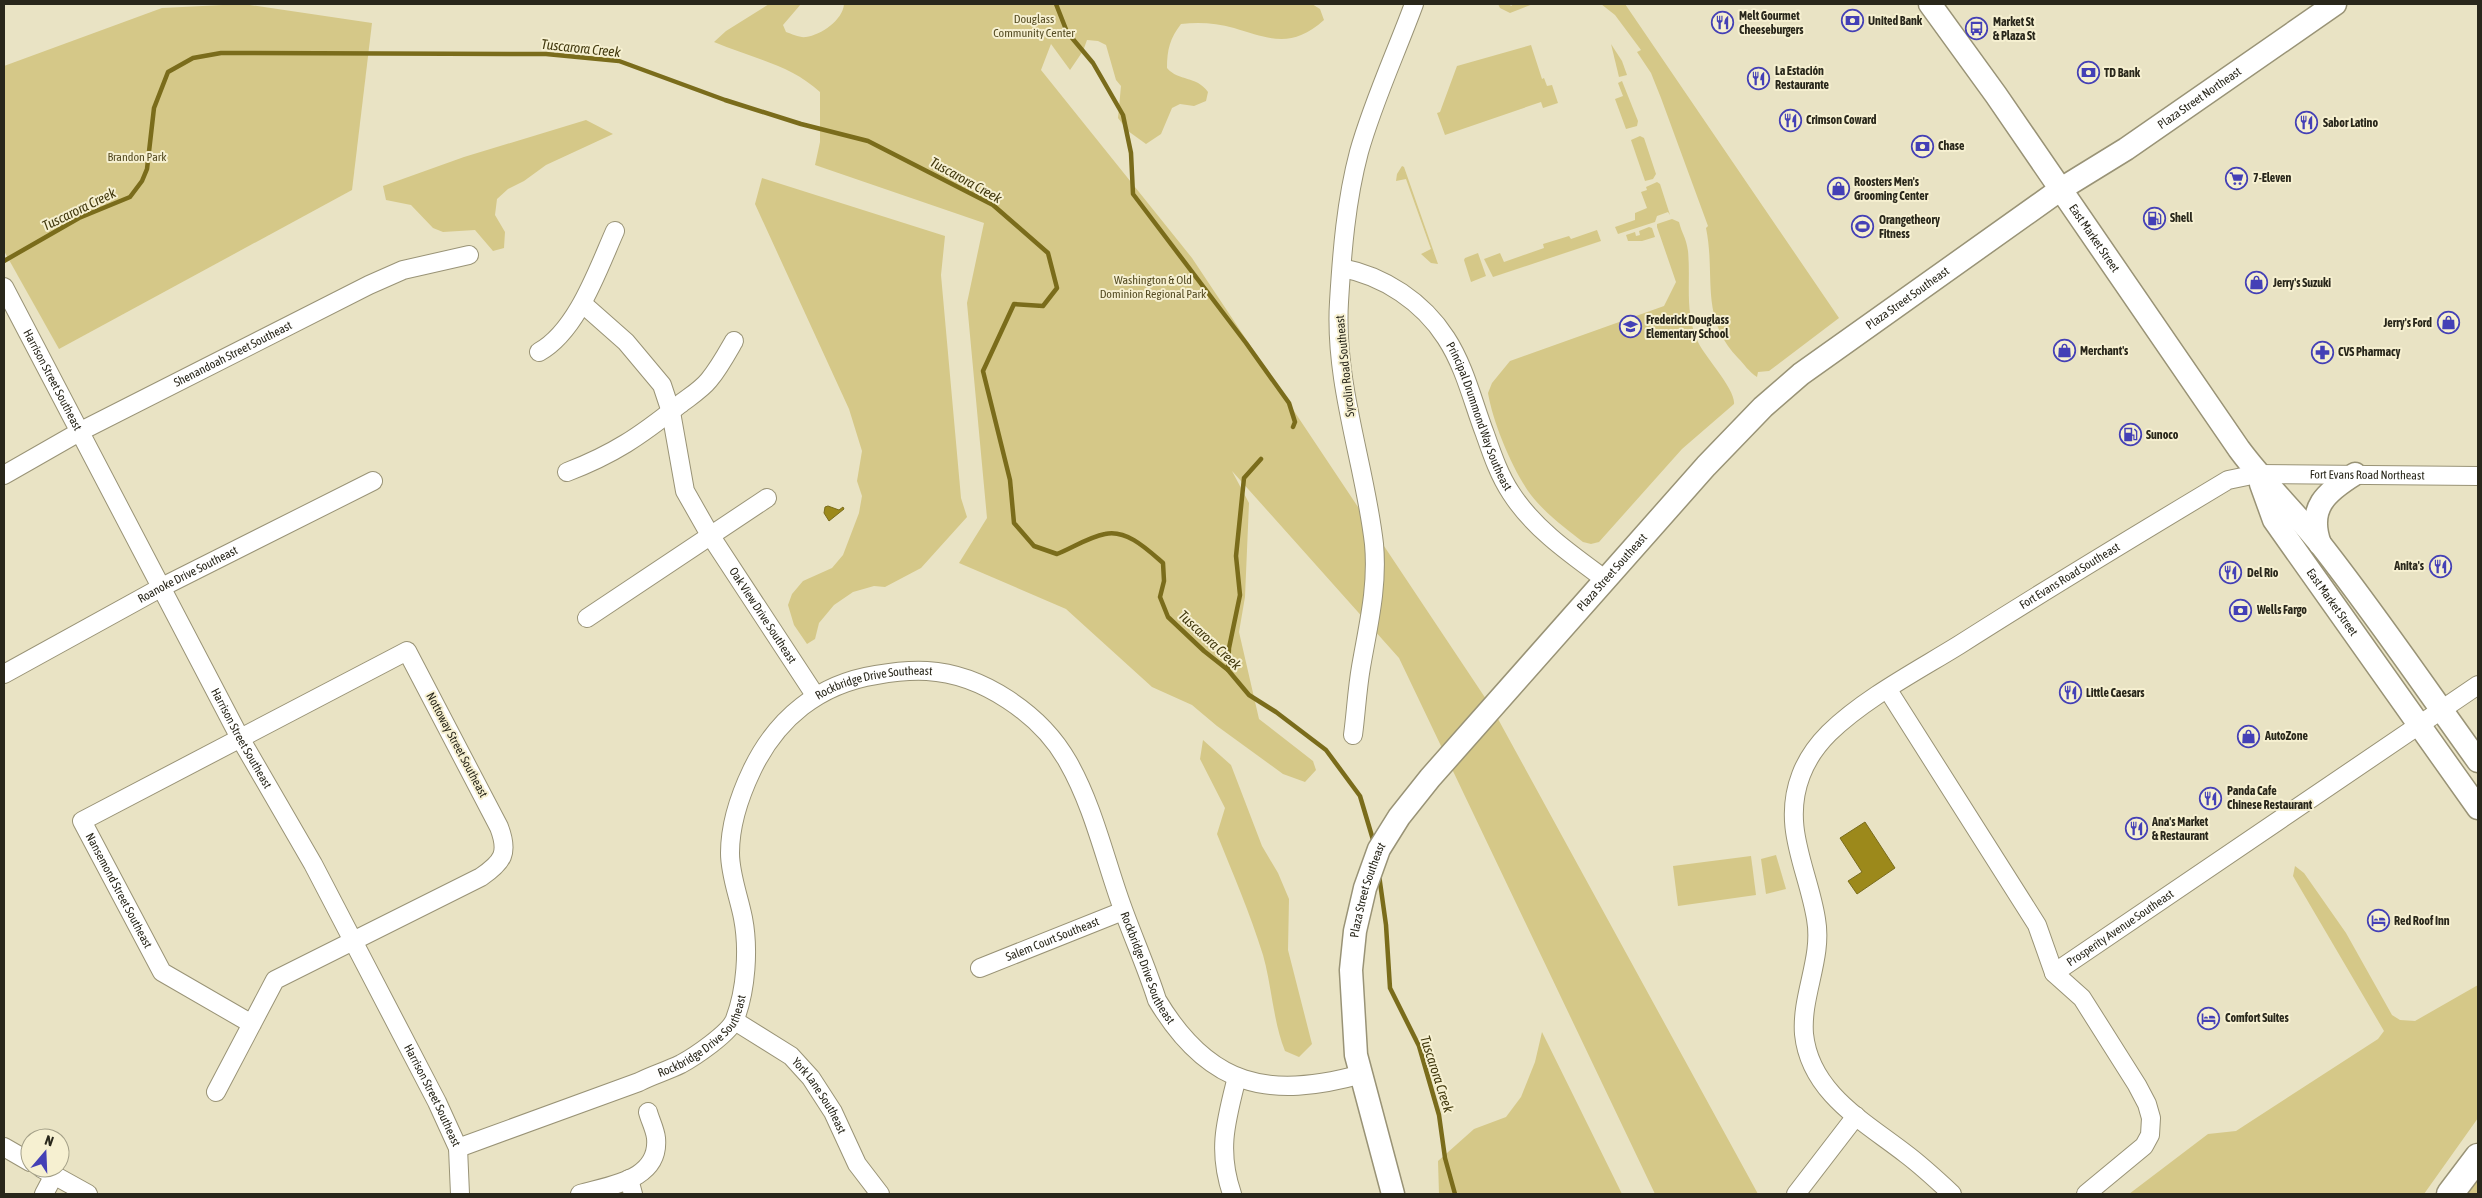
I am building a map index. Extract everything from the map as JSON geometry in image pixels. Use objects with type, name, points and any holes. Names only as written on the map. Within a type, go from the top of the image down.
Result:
[{"type":"highway","points":[[2450,1194],[2478,1157]]},
{"type":"main road","name":"East Market Street","points":[[1930,4],[2061,189],[2258,474],[2320,545],[2398,647],[2478,761]]},
{"type":"main road","name":"Plaza Street Northeast","points":[[2061,189],[2126,149],[2335,4]]},
{"type":"main road","name":"Plaza Street Southeast","points":[[1362,1074],[1356,1055],[1351,970],[1355,931],[1365,888],[1379,849],[1399,817],[1430,778],[1706,466],[1763,408],[1800,374],[2061,189]]},
{"type":"main road","name":"East Market Street","points":[[2258,474],[2274,520],[2478,808]]},
{"type":"main road","points":[[2320,545],[2315,529],[2322,501],[2329,493],[2355,474]]},
{"type":"main road","points":[[1362,1074],[1393,1194]]},
{"type":"street","name":"Sycolin Road Southeast","points":[[1353,735],[1360,670],[1374,599],[1374,555],[1370,520],[1358,460],[1339,337],[1339,303],[1349,198],[1358,155],[1414,4]]},
{"type":"street","points":[[539,352],[550,346],[583,304],[615,231]]},
{"type":"street","name":"Shenandoah Street Southeast","points":[[4,474],[81,431],[369,284],[403,270],[469,255]]},
{"type":"street","name":"Principal Drummond Way Southeast","points":[[1342,268],[1362,272],[1404,294],[1430,318],[1447,338],[1498,470],[1511,493],[1544,531],[1563,548],[1606,580]]},
{"type":"street","name":"Harrison Street Southeast","points":[[4,287],[240,738],[313,864],[437,1102],[458,1148],[460,1194]]},
{"type":"street","name":"Oak View Drive Southeast","points":[[583,304],[641,356],[662,386],[671,412],[685,491],[710,535],[815,695]]},
{"type":"street","points":[[567,472],[598,460],[627,445],[671,412],[708,382],[720,366],[734,341]]},
{"type":"street","name":"Fort Evans Road Northeast","points":[[2258,474],[2478,476]]},
{"type":"street","name":"Fort Evans Road Southeast","points":[[1856,1116],[1826,1089],[1812,1064],[1804,1035],[1806,1000],[1818,950],[1816,919],[1796,847],[1794,823],[1800,777],[1809,758],[1830,732],[1888,690],[2036,596],[2228,480],[2258,474]]},
{"type":"street","name":"Roanoke Drive Southeast","points":[[4,674],[162,587],[373,481]]},
{"type":"street","points":[[587,618],[766,498]]},
{"type":"street","name":"Nottoway Street Southeast","points":[[240,738],[408,651],[500,827],[504,852],[495,868],[482,877],[354,942]]},
{"type":"street","name":"Rockbridge Drive Southeast","points":[[458,1148],[639,1082],[681,1064],[722,1035],[735,1021],[745,973],[747,950],[743,918],[730,856],[734,821],[752,769],[786,721],[815,695],[856,679],[903,671],[951,674],[968,680],[1016,706],[1045,732],[1068,763],[1085,801],[1123,911],[1157,1000],[1170,1023],[1209,1062],[1237,1078],[1262,1085],[1286,1087],[1313,1086],[1362,1074]]},
{"type":"street","points":[[2420,724],[2478,685]]},
{"type":"street","points":[[1888,690],[2038,925],[2054,973]]},
{"type":"street","name":"Prosperity Avenue Southeast","points":[[2086,1194],[2144,1146],[2150,1135],[2151,1118],[2137,1084],[2082,998],[2054,973],[2420,724]]},
{"type":"street","name":"Nansemond Street Southeast","points":[[240,738],[82,821],[162,972],[252,1024]]},
{"type":"street","name":"Salem Court Southeast","points":[[980,968],[1123,911]]},
{"type":"street","points":[[216,1092],[275,980],[354,942]]},
{"type":"street","name":"York Lane Southeast","points":[[735,1021],[791,1056],[811,1078],[833,1112],[857,1164],[880,1194]]},
{"type":"street","points":[[1232,1194],[1228,1182],[1223,1139],[1237,1078]]},
{"type":"street","points":[[580,1194],[631,1187],[644,1172],[651,1162],[656,1149],[656,1136],[648,1112]]},
{"type":"street","points":[[1796,1194],[1856,1116],[1908,1155],[1952,1194]]},
{"type":"street","points":[[4,1147],[20,1156]]},
{"type":"street","points":[[44,1194],[47,1178]]},
{"type":"street","points":[[59,1178],[88,1194]]},
{"type":"green space","name":"Brandon Park","points":[[243,4],[372,23],[352,190],[59,349],[4,251],[4,66],[162,8]]},
{"type":"green space","points":[[769,4],[801,4],[783,25],[786,32],[804,37],[812,36],[830,26],[840,16],[844,4],[1312,4],[1320,9],[1324,20],[1301,35],[1291,38],[1270,38],[1214,24],[1181,24],[1170,44],[1167,68],[1177,75],[1198,83],[1203,87],[1208,92],[1206,101],[1194,106],[1180,104],[1172,108],[1161,134],[1146,144],[1128,131],[1118,118],[1121,86],[1116,80],[1106,45],[1098,41],[1087,40],[1083,51],[1070,70],[1051,44],[1041,70],[1192,258],[1492,708],[1758,1194],[1655,1194],[1399,658],[1232,471],[1249,503],[1245,597],[1239,632],[1259,719],[1313,761],[1316,770],[1305,782],[1283,774],[1217,726],[1192,705],[1152,687],[1066,609],[959,563],[987,518],[967,303],[984,223],[815,165],[820,142],[820,92],[808,82],[783,68],[714,42],[726,31]]},
{"type":"green space","points":[[1498,4],[1509,4],[1511,6],[1514,4],[1533,4],[1510,13],[1500,8]]},
{"type":"green space","points":[[1601,4],[1625,4],[1839,318],[1769,371],[1758,372],[1757,377],[1726,343],[1718,327],[1713,312],[1711,296],[1709,246],[1706,228],[1708,226],[1651,73],[1637,52],[1641,50],[1615,15]]},
{"type":"green space","points":[[1611,44],[1622,61],[1627,75],[1619,77]]},
{"type":"green space","points":[[1531,45],[1542,79],[1544,78],[1547,86],[1552,85],[1558,103],[1543,108],[1541,102],[1445,135],[1437,113],[1440,112],[1457,66]]},
{"type":"green space","points":[[1622,81],[1638,121],[1637,126],[1626,129],[1615,99],[1623,96],[1618,83]]},
{"type":"green space","points":[[586,120],[613,134],[546,165],[524,181],[508,189],[497,199],[495,215],[505,232],[504,248],[493,251],[475,230],[443,232],[433,228],[411,205],[386,200],[383,186],[464,157]]},
{"type":"green space","points":[[1640,136],[1644,138],[1656,174],[1653,179],[1645,181],[1631,140]]},
{"type":"green space","points":[[1402,166],[1404,167],[1438,264],[1431,263],[1421,254],[1431,249],[1406,179],[1396,181],[1397,174]]},
{"type":"green space","points":[[762,178],[945,236],[941,275],[961,498],[967,517],[921,568],[885,587],[874,586],[853,592],[834,605],[819,623],[815,639],[807,644],[794,625],[788,605],[792,594],[803,581],[832,568],[843,555],[859,513],[862,496],[857,481],[862,451],[849,409],[755,204]]},
{"type":"green space","points":[[1657,182],[1660,184],[1670,215],[1668,212],[1657,216],[1655,222],[1618,234],[1615,227],[1635,220],[1635,213],[1647,208],[1641,192],[1647,190],[1646,187]]},
{"type":"green space","points":[[1672,219],[1679,222],[1688,251],[1689,308],[1694,331],[1698,342],[1730,391],[1734,404],[1682,449],[1599,542],[1591,544],[1583,542],[1542,508],[1524,485],[1499,432],[1488,393],[1492,383],[1510,361],[1664,306],[1676,282],[1657,224]]},
{"type":"green space","points":[[1649,227],[1652,228],[1655,237],[1642,241],[1628,241],[1626,235],[1635,232],[1636,236],[1640,235],[1639,231]]},
{"type":"green space","points":[[1597,230],[1601,241],[1493,277],[1484,259],[1500,253],[1504,262],[1544,248],[1543,244],[1569,236],[1571,239]]},
{"type":"green space","points":[[1478,253],[1486,276],[1471,282],[1464,260]]},
{"type":"green space","points":[[1203,740],[1231,765],[1262,846],[1278,873],[1289,899],[1288,950],[1312,1044],[1299,1057],[1285,1051],[1278,1028],[1263,955],[1217,834],[1225,808],[1200,759]]},
{"type":"green space","points":[[1776,855],[1786,889],[1766,894],[1761,859]]},
{"type":"green space","points":[[1751,856],[1756,895],[1678,906],[1673,866]]},
{"type":"green space","points":[[2295,866],[2304,873],[2346,933],[2392,1015],[2400,1020],[2415,1021],[2478,985],[2478,1118],[2424,1194],[2129,1194],[2208,1134],[2236,1131],[2378,1039],[2384,1031],[2293,876]]},
{"type":"green space","points":[[1542,1032],[1622,1194],[1439,1194],[1438,1161],[1474,1129],[1506,1117],[1521,1097],[1535,1062]]},
{"type":"green space","points":[[2478,1176],[2478,1194],[2465,1194]]},
{"type":"shaded area","points":[[828,506],[839,510],[843,507],[844,509],[829,521],[824,513],[825,507]]},
{"type":"shaded area","points":[[1865,822],[1895,868],[1857,894],[1848,881],[1862,872],[1840,838]]},
{"type":"waterway","points":[[1056,4],[1067,32],[1093,63],[1123,115],[1131,153],[1133,194],[1289,403],[1295,422],[1293,427]]},
{"type":"waterway","name":"Tuscarora Creek","points":[[4,261],[79,218],[130,197],[142,181],[147,169],[154,108],[168,72],[193,58],[221,53],[546,54],[619,61],[725,100],[801,124],[868,141],[993,205],[1048,253],[1057,288],[1043,306],[1014,304],[983,371],[1010,480],[1014,523],[1034,546],[1057,554],[1093,538],[1113,533],[1129,538],[1151,552],[1163,563],[1164,581],[1160,597],[1168,617],[1204,651],[1228,670],[1249,695],[1276,712],[1326,750],[1360,796],[1374,843]]},
{"type":"waterway","points":[[1228,670],[1229,648],[1240,595],[1236,556],[1244,478],[1261,459]]},
{"type":"waterway","name":"Tuscarora Creek","points":[[1379,875],[1386,925],[1390,988],[1419,1046],[1439,1115],[1445,1158],[1455,1194]]},
{"type":"place","name":"United Bank","points":[[1852,21]]},
{"type":"place","name":"Melt Gourmet Cheeseburgers","points":[[1723,23]]},
{"type":"place","name":"Market St & Plaza St","points":[[1977,29]]},
{"type":"place","name":"TD Bank","points":[[2088,73]]},
{"type":"place","name":"La Estación Restaurante","points":[[1759,78]]},
{"type":"place","name":"Crimson Coward","points":[[1790,120]]},
{"type":"place","name":"Sabor Latino","points":[[2307,123]]},
{"type":"place","name":"Chase","points":[[1922,146]]},
{"type":"place","name":"7-Eleven","points":[[2237,178]]},
{"type":"place","name":"Roosters Men's Grooming Center","points":[[1838,189]]},
{"type":"place","name":"Shell","points":[[2154,218]]},
{"type":"place","name":"Orangetheory Fitness","points":[[1863,227]]},
{"type":"place","name":"Jerry's Suzuki","points":[[2257,283]]},
{"type":"place","name":"Jerry's Ford","points":[[2448,323]]},
{"type":"place","name":"Frederick Douglass Elementary School","points":[[1630,327]]},
{"type":"place","name":"Merchant's","points":[[2064,351]]},
{"type":"place","name":"CVS Pharmacy","points":[[2322,352]]},
{"type":"place","name":"Sunoco","points":[[2130,435]]},
{"type":"place","name":"Anita's","points":[[2440,566]]},
{"type":"place","name":"Del Rio","points":[[2231,573]]},
{"type":"place","name":"Wells Fargo","points":[[2241,610]]},
{"type":"place","name":"Little Caesars","points":[[2070,693]]},
{"type":"place","name":"AutoZone","points":[[2249,736]]},
{"type":"place","name":"Panda Cafe Chinese Restaurant","points":[[2211,798]]},
{"type":"place","name":"Ana's Market & Restaurant","points":[[2136,829]]},
{"type":"place","name":"Red Roof Inn","points":[[2378,921]]},
{"type":"place","name":"Comfort Suites","points":[[2209,1018]]},
{"type":"park label","name":"Douglass Community Center","points":[[1034,26]]},
{"type":"park label","name":"Washington & Old Dominion Regional Park","points":[[1153,287]]}]
